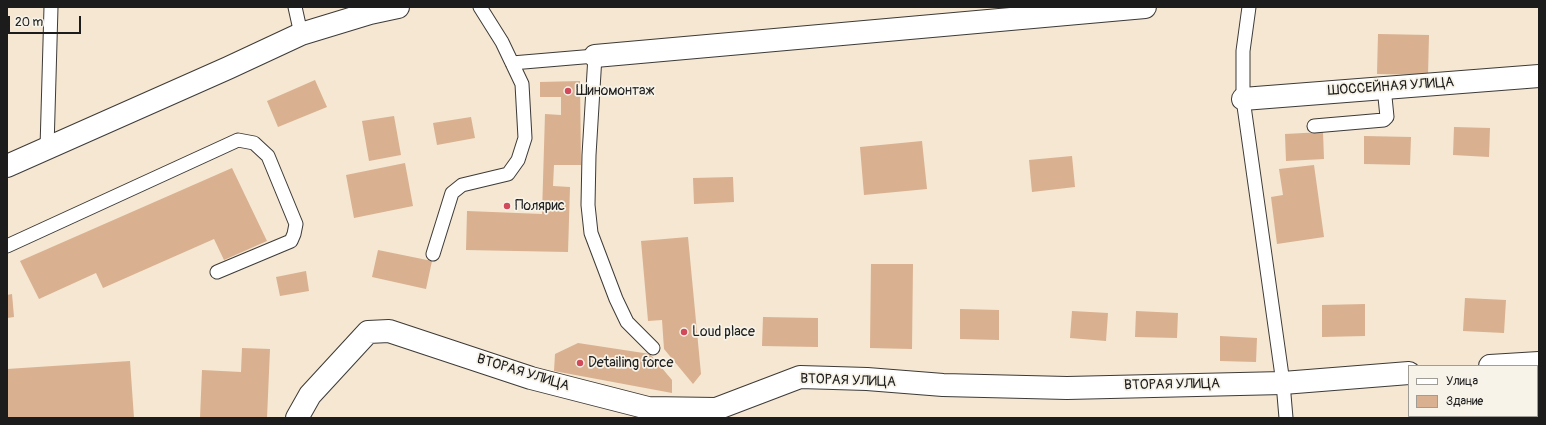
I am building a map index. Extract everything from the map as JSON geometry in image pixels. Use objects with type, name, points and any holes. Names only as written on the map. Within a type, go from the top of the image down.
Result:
[{"type":"street","points":[[7,166],[301,34],[370,13],[398,7]]},
{"type":"street","points":[[595,56],[1145,7]]},
{"type":"street","name":"ШОССЕЙНАЯ УЛИЦА","points":[[1243,99],[1539,76]]},
{"type":"street","name":"ВТОРАЯ УЛИЦА","points":[[297,418],[310,394],[368,332],[389,331],[531,378],[648,408],[716,409],[800,377],[867,379],[943,385],[1067,388],[1283,383],[1408,372]]},
{"type":"street","points":[[1506,365],[1539,363]]},
{"type":"lane","points":[[47,148],[51,7]]},
{"type":"lane","points":[[295,7],[301,34]]},
{"type":"lane","points":[[433,254],[452,193],[462,184],[508,174],[518,160],[525,138],[522,84],[502,42],[480,7]]},
{"type":"lane","points":[[1249,7],[1243,51],[1243,99],[1283,383],[1286,418]]},
{"type":"lane","points":[[512,63],[595,56],[589,155],[588,205],[591,233],[616,299],[627,322],[653,348]]},
{"type":"lane","points":[[1314,126],[1384,120],[1387,117],[1384,87]]},
{"type":"lane","points":[[7,246],[238,140],[254,143],[268,156],[296,224],[294,234],[291,241],[217,272]]},
{"type":"building","points":[[1378,34],[1429,35],[1428,75],[1377,74]]},
{"type":"building","points":[[315,80],[327,107],[278,127],[267,101]]},
{"type":"building","points":[[580,81],[581,165],[554,165],[553,186],[570,187],[568,252],[466,250],[467,211],[542,214],[545,114],[561,115],[561,97],[540,97],[540,82]]},
{"type":"building","points":[[394,116],[401,155],[369,161],[362,121]]},
{"type":"building","points":[[471,117],[475,138],[437,145],[433,123]]},
{"type":"building","points":[[1454,127],[1490,128],[1489,157],[1453,155]]},
{"type":"building","points":[[1323,132],[1324,159],[1286,161],[1285,134]]},
{"type":"building","points":[[1364,136],[1411,137],[1410,165],[1364,164]]},
{"type":"building","points":[[922,141],[927,189],[864,195],[860,147]]},
{"type":"building","points":[[1072,156],[1075,187],[1032,192],[1029,160]]},
{"type":"building","points":[[405,163],[413,206],[354,218],[346,175]]},
{"type":"building","points":[[1314,165],[1324,237],[1277,244],[1271,197],[1283,195],[1279,169]]},
{"type":"building","points":[[232,168],[267,241],[224,260],[214,239],[103,288],[96,273],[39,299],[20,261]]},
{"type":"building","points":[[733,177],[734,202],[694,204],[693,178]]},
{"type":"building","points":[[688,237],[701,374],[693,384],[664,349],[662,320],[648,321],[641,241]]},
{"type":"building","points":[[378,250],[432,261],[426,289],[372,277]]},
{"type":"building","points":[[871,264],[913,264],[912,349],[870,348]]},
{"type":"building","points":[[306,271],[309,291],[280,296],[276,277]]},
{"type":"building","points":[[12,294],[14,317],[7,318],[7,295]]},
{"type":"building","points":[[1465,298],[1506,300],[1504,333],[1463,331]]},
{"type":"building","points":[[1365,304],[1365,336],[1322,337],[1322,305]]},
{"type":"building","points":[[960,309],[999,310],[999,340],[960,339]]},
{"type":"building","points":[[1072,311],[1108,313],[1106,341],[1070,338]]},
{"type":"building","points":[[1136,311],[1178,313],[1177,338],[1135,337]]},
{"type":"building","points":[[763,317],[818,318],[818,347],[762,346]]},
{"type":"building","points":[[1220,336],[1257,338],[1256,362],[1220,361]]},
{"type":"building","points":[[578,343],[650,354],[672,380],[672,393],[554,371],[555,354]]},
{"type":"building","points":[[242,348],[270,349],[267,418],[200,418],[202,370],[241,372]]},
{"type":"building","points":[[130,361],[134,418],[7,418],[7,369]]},
{"type":"place","name":"Шиномонтаж","points":[[568,91]]},
{"type":"place","name":"Полярис","points":[[507,206]]},
{"type":"place","name":"Loud place","points":[[684,332]]},
{"type":"place","name":"Detailing force","points":[[580,363]]}]
